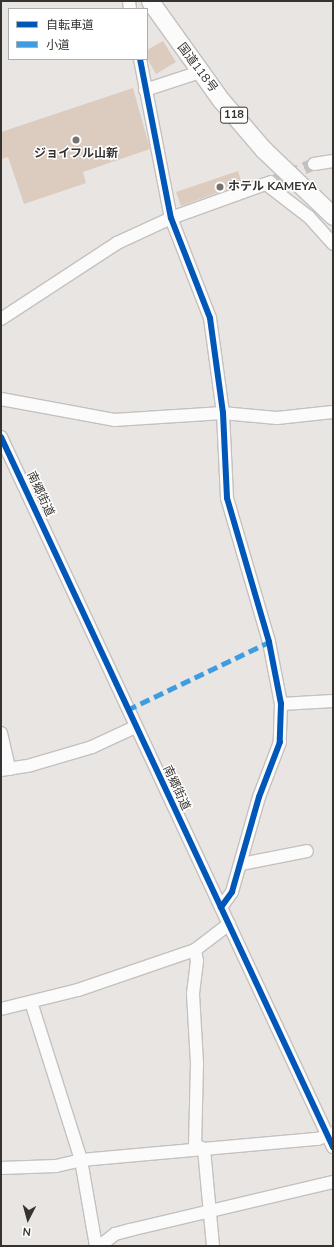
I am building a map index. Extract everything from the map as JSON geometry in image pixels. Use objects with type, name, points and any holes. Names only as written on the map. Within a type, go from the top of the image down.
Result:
[{"type":"highway","name":"国道118号","points":[[150,1],[200,72],[268,155],[333,216]]},
{"type":"highway","name":"国道118号","points":[[164,1],[230,94],[296,167],[333,202]]},
{"type":"street","points":[[140,60],[171,218],[210,318],[223,413],[227,498],[270,642],[282,704],[280,742],[259,796],[232,892],[221,907]]},
{"type":"street","points":[[145,90],[200,72]]},
{"type":"street","points":[[314,164],[333,160]]},
{"type":"street","points":[[1,319],[117,243],[171,218],[269,183],[309,217],[333,244]]},
{"type":"street","points":[[1,399],[114,420],[223,413],[277,418],[333,412]]},
{"type":"street","name":"南郷街道","points":[[1,436],[135,727],[330,1134],[333,1148]]},
{"type":"street","points":[[282,704],[333,701]]},
{"type":"street","points":[[1,733],[5,769],[92,747],[135,727]]},
{"type":"street","points":[[241,864],[307,851]]},
{"type":"street","points":[[1,1009],[78,990],[195,950],[229,924]]},
{"type":"street","points":[[195,950],[197,961],[193,994],[197,1064],[195,1145],[204,1149]]},
{"type":"street","points":[[31,1002],[81,1160],[96,1246]]},
{"type":"street","points":[[1,1168],[56,1166],[81,1160],[318,1139],[330,1134]]},
{"type":"street","points":[[204,1149],[213,1246]]},
{"type":"street","points":[[100,1246],[115,1234],[333,1182]]},
{"type":"building","points":[[163,41],[176,62],[156,74],[148,60],[148,49]]},
{"type":"building","name":"ジョイフル山新","points":[[133,88],[150,149],[83,172],[86,183],[24,204],[8,157],[1,159],[1,132]]},
{"type":"building","points":[[238,171],[242,184],[181,206],[176,192]]},
{"type":"tunnel","points":[[271,182],[314,164]]},
{"type":"marked path","points":[[127,710],[269,642]]},
{"type":"cycle path","points":[[140,60],[171,218],[210,318],[223,413],[227,498],[269,642],[281,704],[280,742],[259,797],[232,892],[221,907]]},
{"type":"cycle path","points":[[1,437],[333,1147]]},
{"type":"place","name":"ジョイフル山新","points":[[76,140]]},
{"type":"place","name":"ホテル KAMEYA","points":[[220,187]]}]
